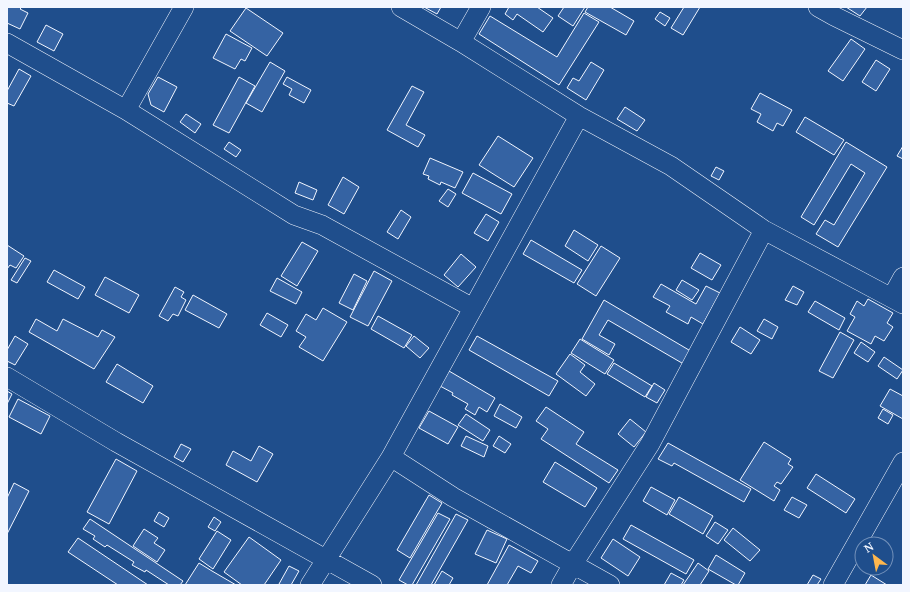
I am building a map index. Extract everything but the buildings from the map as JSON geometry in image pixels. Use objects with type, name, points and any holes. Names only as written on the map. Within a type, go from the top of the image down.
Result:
[{"type":"street","points":[[126,110],[184,7]]},
{"type":"street","points":[[401,7],[578,116],[671,166],[764,230],[897,301],[903,278]]},
{"type":"street","points":[[460,42],[481,7]]},
{"type":"street","points":[[818,7],[903,50]]},
{"type":"street","points":[[7,43],[126,110],[294,215],[322,225],[473,308]]},
{"type":"street","points":[[310,585],[391,457],[578,116]]},
{"type":"street","points":[[561,585],[650,444],[764,230]]},
{"type":"street","points":[[7,377],[116,442],[372,585]]},
{"type":"street","points":[[391,457],[453,497],[610,585]]},
{"type":"street","points":[[833,585],[903,462]]}]
